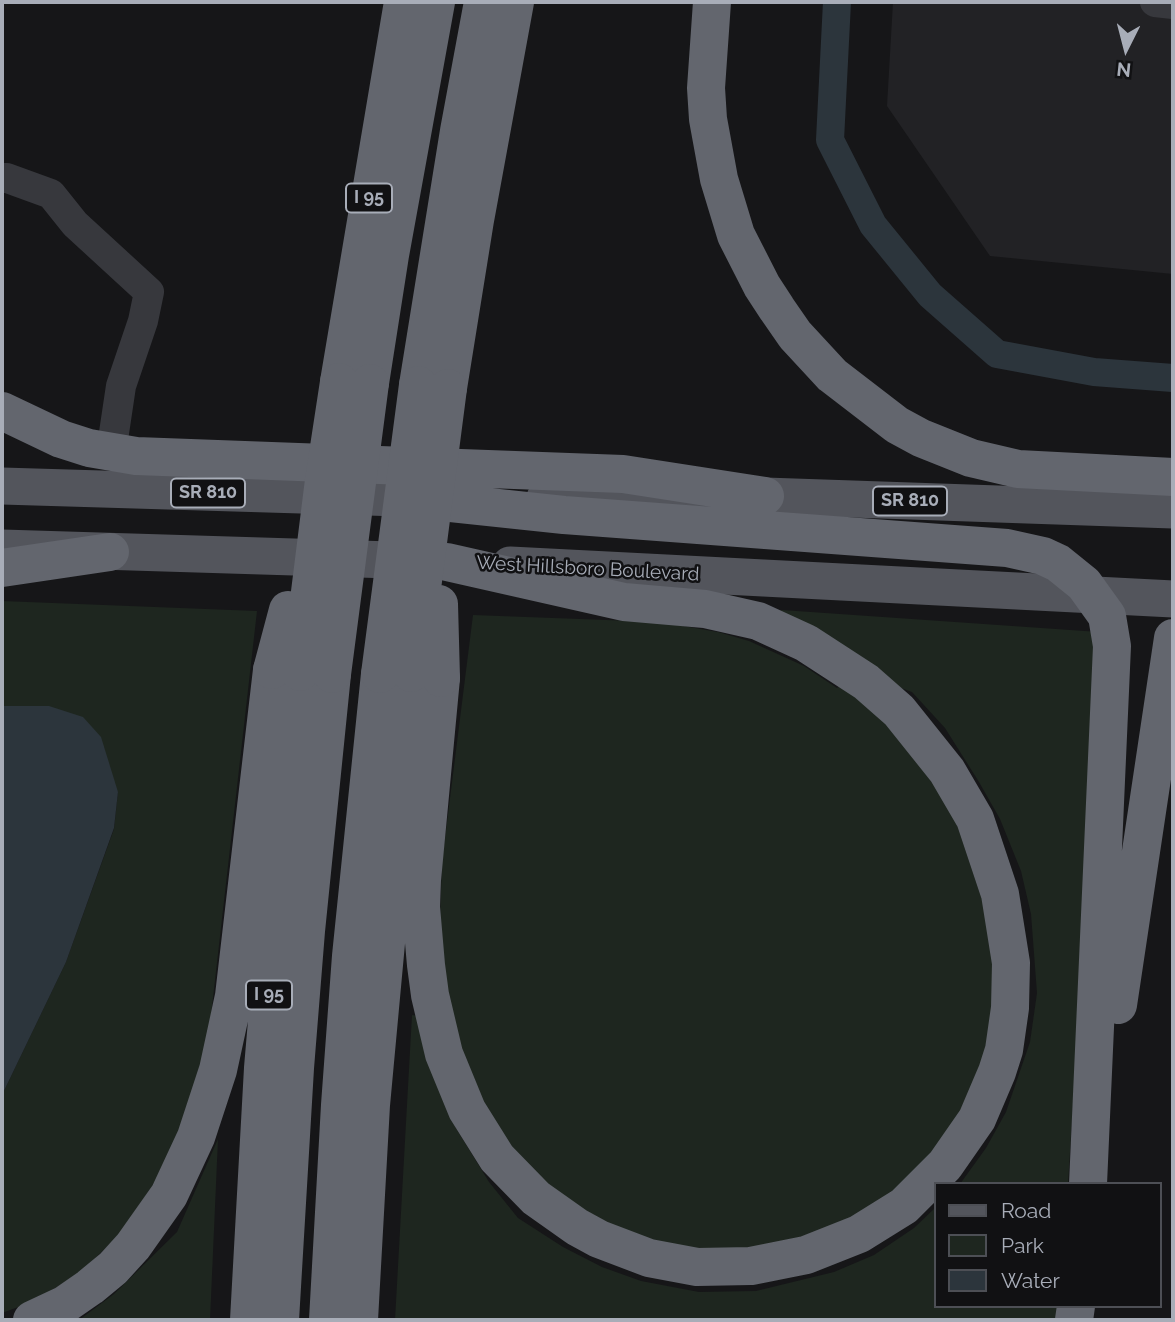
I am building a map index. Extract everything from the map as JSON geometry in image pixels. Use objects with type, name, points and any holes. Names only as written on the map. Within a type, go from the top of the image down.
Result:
[{"type":"highway","points":[[359,1320],[371,1105],[410,675],[446,211],[483,2]]},
{"type":"highway","points":[[328,1320],[351,956],[410,675],[433,386],[475,220],[515,2]]},
{"type":"highway","points":[[712,2],[706,88],[708,119],[719,179],[736,234],[762,286],[777,309],[795,335],[832,375],[897,425],[971,458],[1018,469],[1173,477]]},
{"type":"highway","name":"I 95","points":[[249,1320],[265,1041],[288,777],[324,480],[355,383],[410,5]]},
{"type":"highway","points":[[32,1320],[90,1287],[113,1268],[133,1246],[169,1195],[200,1126],[218,1070],[234,996],[301,672],[355,383]]},
{"type":"highway","points":[[2,411],[61,439],[111,453],[165,458],[623,474],[765,496]]},
{"type":"highway","points":[[425,490],[564,515],[1007,548],[1031,552],[1058,563],[1093,594],[1107,616],[1112,646],[1112,668],[1089,1182]]},
{"type":"highway","points":[[2,568],[110,552]]},
{"type":"highway","points":[[410,675],[426,965],[444,1054],[467,1110],[497,1158],[536,1198],[577,1227],[649,1258],[696,1267],[751,1266],[806,1255],[859,1234],[904,1206],[945,1165],[977,1119],[998,1072],[1010,1008],[1011,963],[1000,894],[975,819],[947,771],[899,711],[866,682],[806,643],[731,614],[624,602],[447,562]]},
{"type":"highway","points":[[1089,1182],[1173,638]]},
{"type":"highway","points":[[280,1320],[304,944],[301,672]]},
{"type":"main road","name":"SR 810","points":[[2,486],[765,496],[1173,510]]},
{"type":"main road","name":"West Hillsboro Boulevard","points":[[2,548],[447,562],[1173,599]]},
{"type":"lane","points":[[1155,2],[1173,4]]},
{"type":"lane","points":[[2,178],[51,194],[75,224],[149,292],[144,321],[121,386],[111,453]]},
{"type":"shaded area","points":[[893,2],[1173,2],[1173,274],[990,256],[887,106]]},
{"type":"green space","points":[[2,601],[257,611],[209,1033],[193,1100],[169,1161],[119,1235],[83,1270],[37,1300],[2,1313],[2,1095],[66,962],[114,829],[118,792],[48,706],[2,706]]},
{"type":"green space","points":[[782,610],[1099,632],[1068,1182],[961,1182],[986,1148],[1006,1112],[1030,1042],[1037,993],[1031,914],[1021,871],[1000,819],[945,728],[912,692],[882,681],[773,613]]},
{"type":"green space","points":[[473,615],[660,622],[718,632],[749,641],[804,666],[837,688],[844,682],[921,756],[977,860],[1000,998],[970,1105],[905,1186],[815,1239],[722,1256],[629,1238],[538,1187],[474,1097],[448,1005],[440,918],[442,862]]},
{"type":"green space","points":[[412,1015],[418,1016],[456,1128],[489,1182],[518,1218],[563,1247],[602,1267],[641,1281],[699,1292],[756,1291],[834,1272],[874,1255],[914,1228],[934,1209],[934,1308],[1060,1308],[1059,1320],[395,1320]]},
{"type":"green space","points":[[218,1139],[210,1320],[79,1320],[114,1294],[177,1232]]},
{"type":"water","points":[[2,706],[49,706],[83,717],[101,737],[118,792],[114,828],[66,962],[2,1095]]},
{"type":"waterway","points":[[837,2],[830,140],[873,225],[930,295],[997,354],[1094,372],[1173,378]]}]
